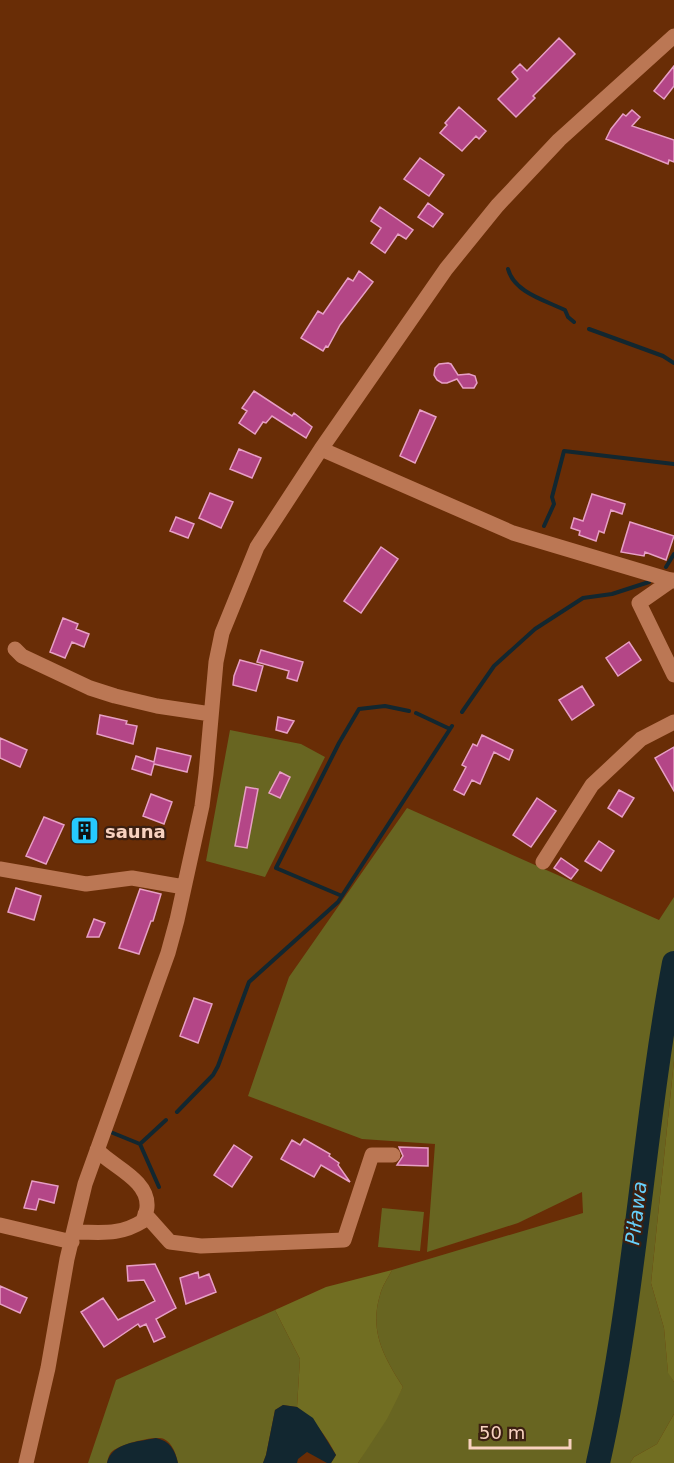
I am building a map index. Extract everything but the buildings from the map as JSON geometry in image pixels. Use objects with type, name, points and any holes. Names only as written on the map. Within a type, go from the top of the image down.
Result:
[{"type":"street","points":[[26,1463],[48,1368],[67,1258],[85,1184],[168,953],[207,774],[216,662],[223,629],[257,547],[321,449],[446,269],[497,206],[559,140],[674,36]]},
{"type":"street","points":[[321,449],[513,532],[673,581]]},
{"type":"street","points":[[673,581],[639,603],[674,675]]},
{"type":"street","points":[[15,649],[22,656],[90,688],[157,706],[211,714]]},
{"type":"street","points":[[543,862],[592,785],[641,739],[674,722]]},
{"type":"street","points":[[0,869],[86,884],[132,878],[184,887]]},
{"type":"street","points":[[0,1226],[73,1237],[129,1230],[143,1221],[147,1206],[144,1191],[133,1177],[106,1160],[97,1150]]},
{"type":"street","points":[[145,1214],[170,1242],[190,1245],[344,1240],[372,1155],[393,1155]]},
{"type":"shaded area","points":[[230,730],[301,744],[325,757],[265,877],[206,861]]},
{"type":"shaded area","points":[[407,808],[659,920],[674,897],[674,1061],[651,1283],[664,1328],[668,1372],[674,1382],[674,1414],[657,1444],[634,1457],[630,1463],[358,1463],[403,1387],[384,1354],[377,1332],[377,1308],[381,1292],[392,1270],[583,1213],[582,1192],[518,1223],[427,1252],[435,1144],[362,1139],[248,1096],[289,977]]},
{"type":"shaded area","points":[[674,1061],[674,1382],[668,1373],[664,1328],[651,1283]]},
{"type":"shaded area","points":[[382,1208],[424,1212],[420,1251],[378,1247]]},
{"type":"shaded area","points":[[392,1270],[381,1292],[377,1308],[377,1332],[384,1354],[403,1387],[387,1419],[358,1463],[331,1463],[336,1455],[328,1441],[315,1423],[297,1407],[300,1359],[275,1310],[326,1287]]},
{"type":"shaded area","points":[[275,1310],[300,1359],[297,1407],[283,1405],[275,1410],[263,1463],[178,1463],[172,1446],[167,1441],[152,1438],[119,1447],[110,1454],[107,1463],[88,1463],[116,1380]]},
{"type":"shaded area","points":[[674,1414],[674,1463],[630,1463],[634,1457],[657,1444]]},
{"type":"water","points":[[283,1405],[297,1407],[313,1418],[336,1455],[331,1463],[307,1452],[298,1459],[297,1463],[263,1463],[275,1410]]},
{"type":"water","points":[[156,1438],[165,1441],[171,1447],[178,1463],[107,1463],[114,1451],[120,1447]]},
{"type":"waterway","points":[[508,269],[516,284],[539,299],[565,310],[574,322]]},
{"type":"waterway","points":[[589,329],[663,356],[674,363]]},
{"type":"waterway","points":[[544,526],[554,504],[552,497],[564,451],[674,464]]},
{"type":"waterway","points":[[666,567],[674,554]]},
{"type":"waterway","points":[[462,712],[494,666],[535,629],[583,598],[612,594],[649,582]]},
{"type":"waterway","points":[[342,896],[276,868],[339,743],[359,709],[385,706],[409,711]]},
{"type":"waterway","points":[[416,713],[450,729]]},
{"type":"waterway","points":[[177,1112],[213,1075],[218,1066],[249,982],[338,902],[452,726]]},
{"type":"waterway","name":"Piława","points":[[598,1463],[621,1339],[654,1088],[674,963]]},
{"type":"waterway","points":[[159,1187],[140,1144],[166,1120]]},
{"type":"waterway","points":[[113,1133],[140,1144]]},
{"type":"place","name":"sauna","points":[[84,831]]}]
